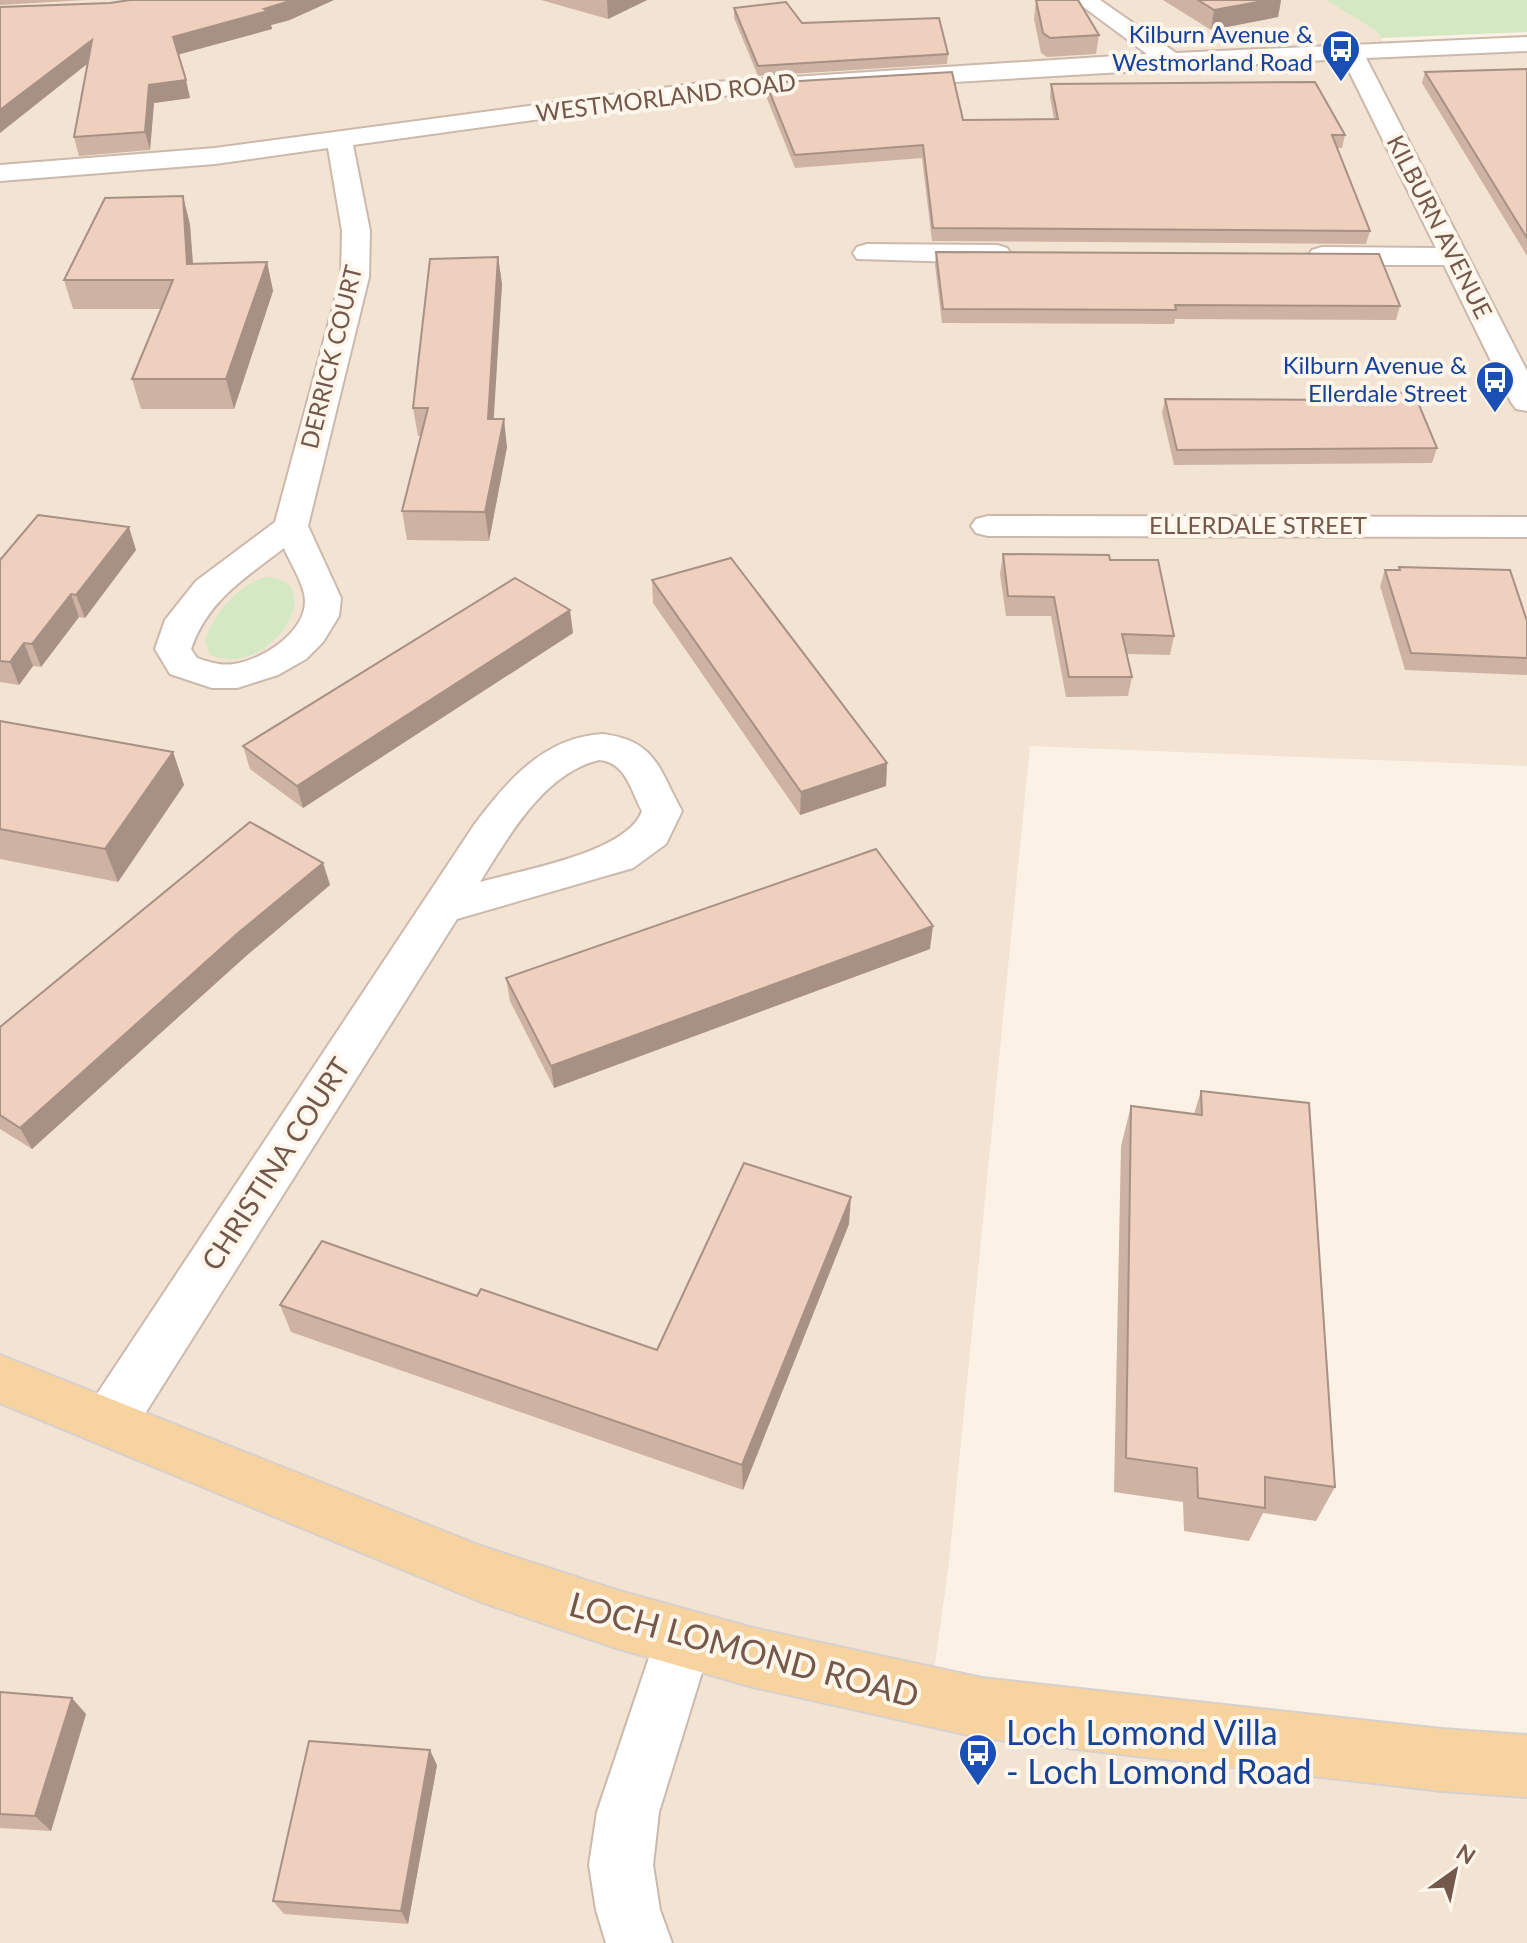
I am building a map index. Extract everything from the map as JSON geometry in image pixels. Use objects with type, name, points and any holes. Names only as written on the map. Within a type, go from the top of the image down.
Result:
[{"type":"main road","name":"LOCH LOMOND ROAD","points":[[0,1379],[110,1421],[434,1557],[585,1611],[683,1640],[908,1695],[982,1708],[1442,1760],[1527,1766]]},
{"type":"street","points":[[1085,0],[1171,60]]},
{"type":"street","name":"WESTMORLAND ROAD","points":[[0,173],[215,156],[700,90],[1171,60],[1527,44]]},
{"type":"street","name":"KILBURN AVENUE","points":[[1351,52],[1527,402]]},
{"type":"street","name":"DERRICK COURT","points":[[291,526],[355,277],[356,231],[339,140]]},
{"type":"street","points":[[867,253],[1026,254]]},
{"type":"street","points":[[1289,256],[1454,257]]},
{"type":"street","points":[[291,526],[323,598],[321,616],[310,634],[293,651],[265,667],[237,676],[212,676],[183,666],[173,649],[183,620],[209,589],[291,526]]},
{"type":"street","name":"ELLERDALE STREET","points":[[988,526],[1527,527]]},
{"type":"street","name":"CHRISTINA COURT","points":[[110,1421],[442,908],[511,804],[562,757],[589,748],[610,747],[633,757],[662,811],[657,830],[643,845],[618,858],[442,908]]},
{"type":"street","points":[[639,1943],[628,1910],[621,1865],[626,1825],[683,1640]]},
{"type":"shaded area","points":[[0,0],[1326,0],[1375,30],[1389,50],[1527,44],[1527,766],[1030,746],[949,1563],[930,1699],[1527,1767],[1527,1943],[0,1943]]},
{"type":"green space","points":[[1326,0],[1527,0],[1527,32],[1381,38],[1375,30]]},
{"type":"green space","points":[[265,577],[284,582],[293,593],[293,609],[286,626],[272,642],[254,654],[233,659],[210,655],[205,640],[221,610],[245,587]]},
{"type":"building","points":[[130,0],[293,0],[264,9],[268,11],[173,37],[186,80],[149,85],[145,132],[74,137],[92,40],[0,110],[0,7]]},
{"type":"building","points":[[1036,0],[1078,0],[1099,35],[1050,38],[1043,33]]},
{"type":"building","points":[[1198,0],[1269,0],[1214,10]]},
{"type":"building","points":[[786,2],[802,23],[939,18],[948,54],[758,66],[734,8]]},
{"type":"building","points":[[1527,69],[1527,238],[1425,72]]},
{"type":"building","points":[[952,72],[963,120],[1058,119],[1051,84],[1315,82],[1345,135],[1332,135],[1370,231],[933,228],[923,145],[795,155],[766,83]]},
{"type":"building","points":[[183,196],[187,264],[267,262],[226,379],[132,379],[173,280],[64,280],[105,198]]},
{"type":"building","points":[[936,252],[1379,254],[1400,306],[1175,305],[1176,310],[943,309]]},
{"type":"building","points":[[498,257],[488,419],[504,419],[485,512],[402,511],[428,408],[413,408],[430,259]]},
{"type":"building","points":[[1339,391],[1414,393],[1437,448],[1177,450],[1165,399],[1343,400]]},
{"type":"building","points":[[38,515],[129,527],[76,595],[71,594],[32,644],[24,643],[10,662],[0,661],[0,560]]},
{"type":"building","points":[[1003,554],[1109,555],[1110,560],[1158,560],[1174,636],[1122,634],[1132,677],[1069,677],[1054,597],[1008,596]]},
{"type":"building","points":[[731,558],[887,763],[801,792],[652,580]]},
{"type":"building","points":[[1399,567],[1510,570],[1527,621],[1527,658],[1411,653],[1385,570],[1400,570]]},
{"type":"building","points":[[515,578],[570,610],[297,786],[243,746]]},
{"type":"building","points":[[0,721],[173,752],[105,849],[0,829]]},
{"type":"building","points":[[250,822],[323,863],[238,933],[20,1128],[0,1115],[0,1027]]},
{"type":"building","points":[[876,849],[933,926],[551,1066],[506,978]]},
{"type":"building","points":[[1201,1091],[1309,1103],[1335,1487],[1265,1477],[1265,1508],[1198,1498],[1197,1468],[1126,1458],[1131,1106],[1202,1115]]},
{"type":"building","points":[[744,1163],[851,1197],[742,1465],[280,1305],[322,1241],[477,1296],[481,1289],[657,1350]]},
{"type":"building","points":[[0,1692],[72,1698],[35,1816],[0,1814]]},
{"type":"building","points":[[309,1741],[430,1750],[401,1911],[273,1901]]},
{"type":"place","name":"Kilburn Avenue & Westmorland Road","points":[[1341,83]]},
{"type":"place","name":"Kilburn Avenue & Ellerdale Street","points":[[1495,414]]},
{"type":"place","name":"Loch Lomond Villa - Loch Lomond Road","points":[[978,1787]]}]
